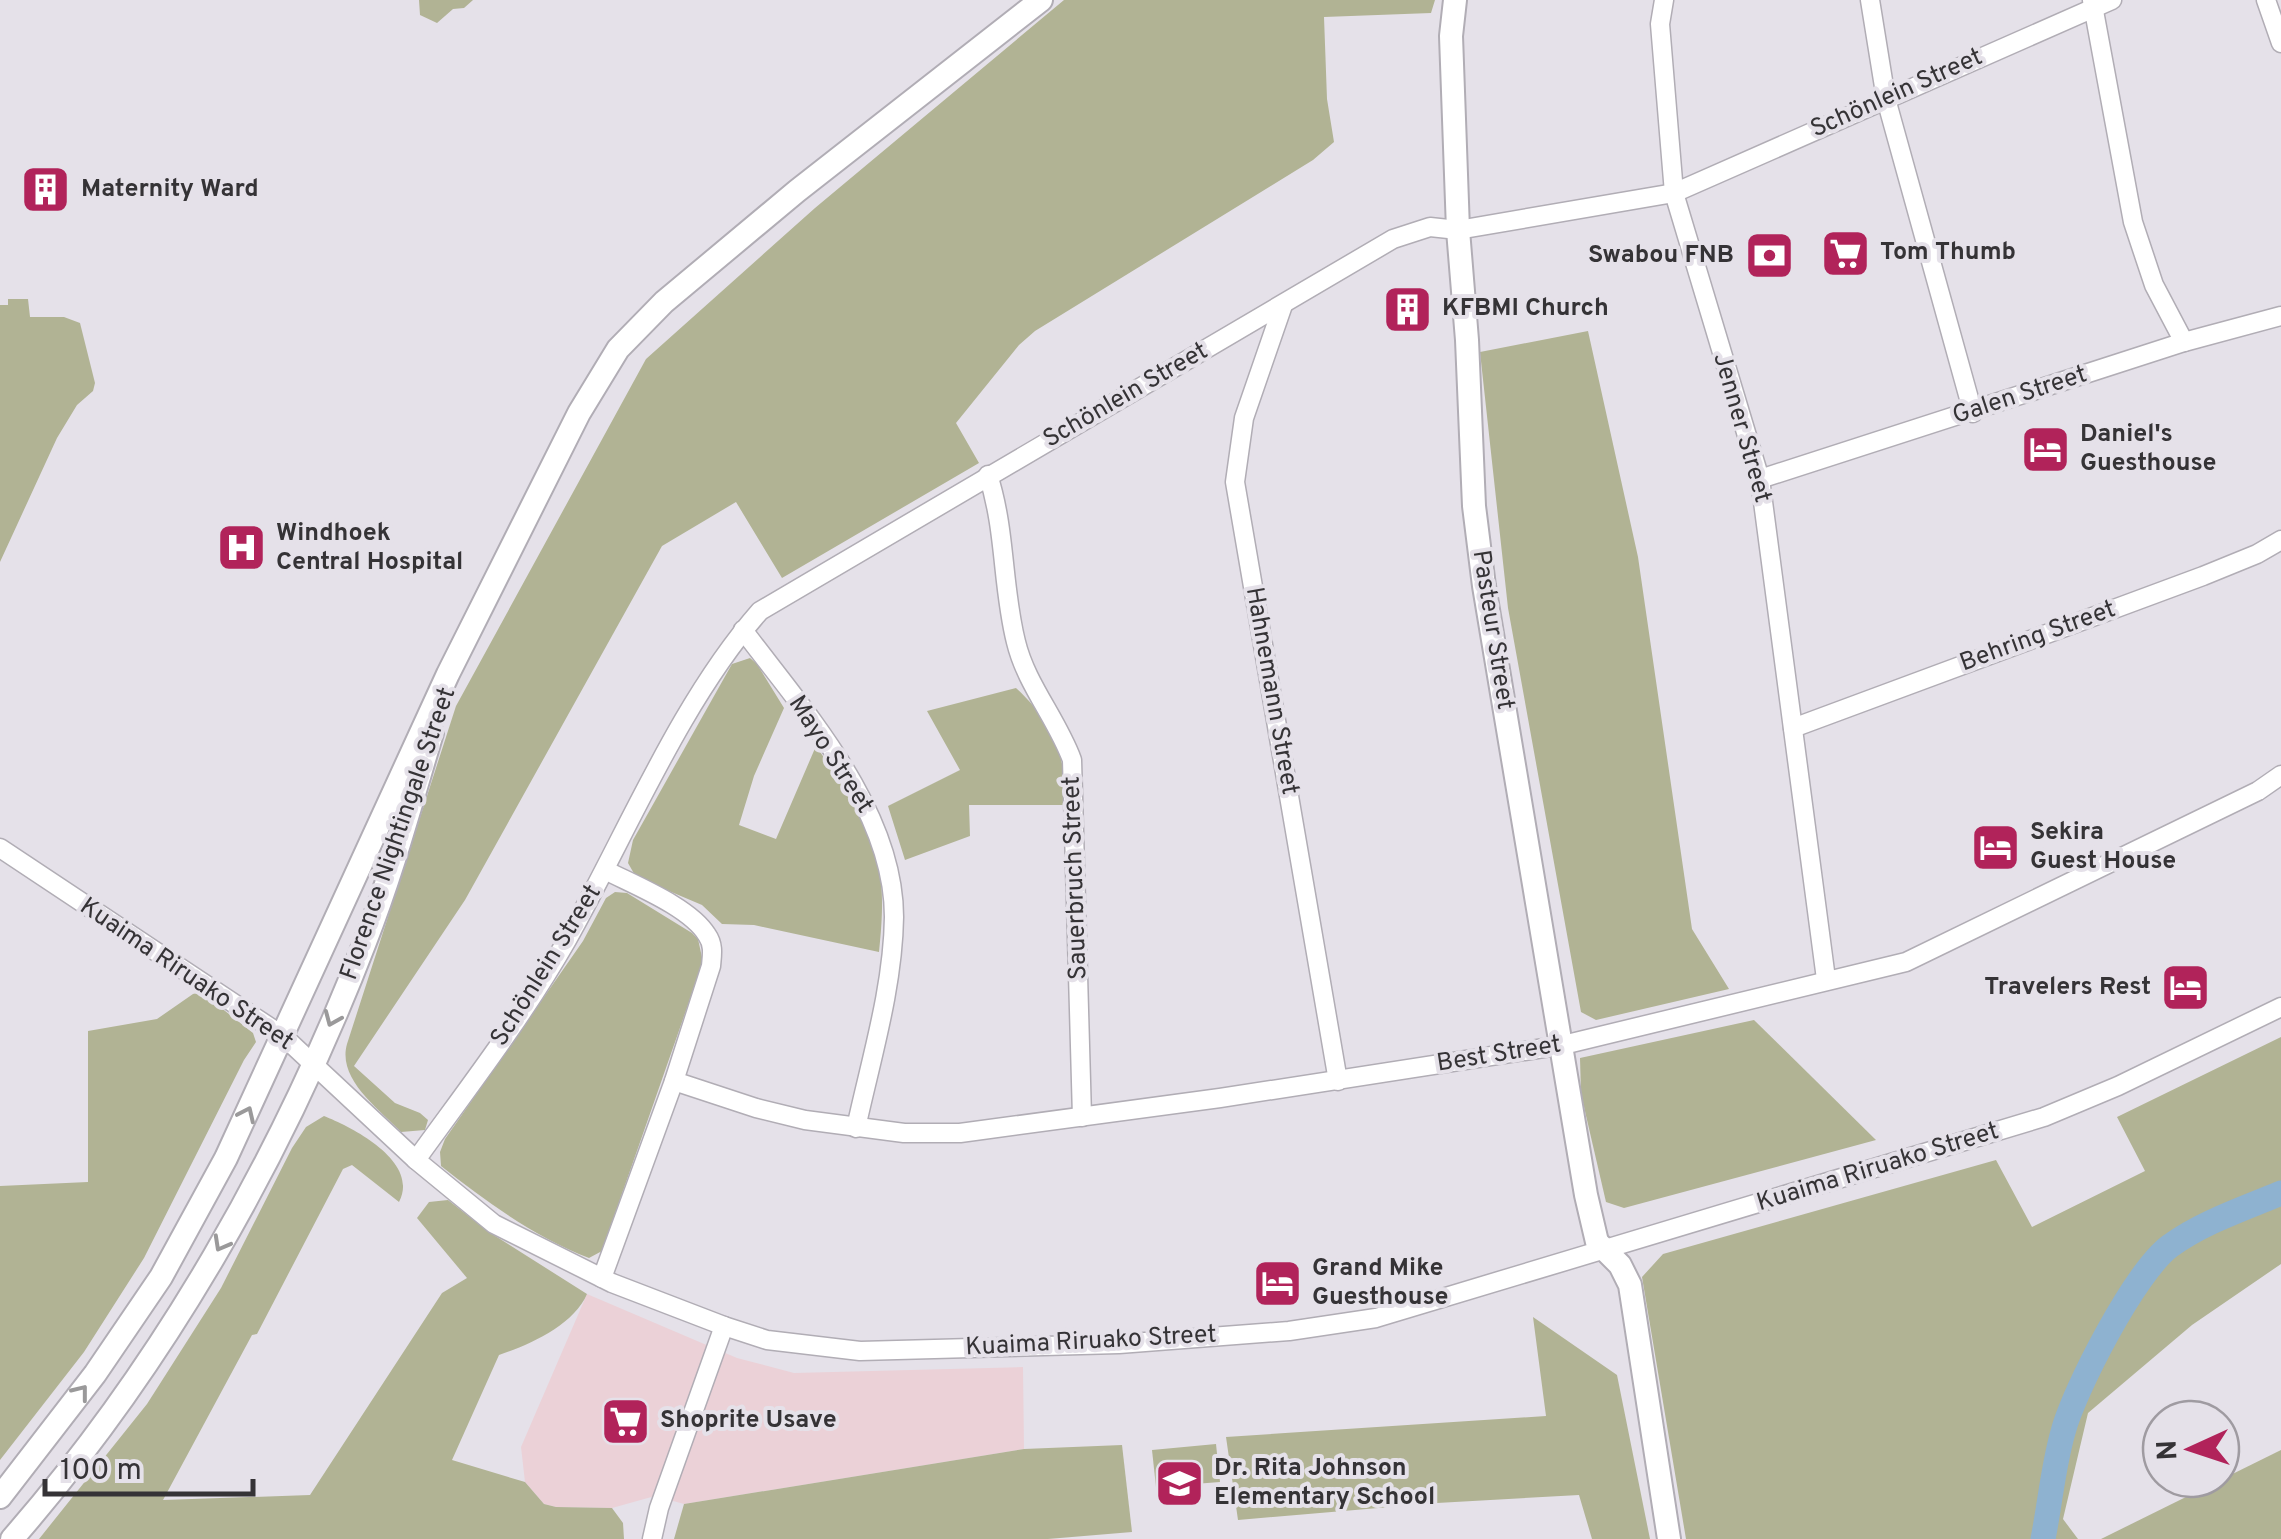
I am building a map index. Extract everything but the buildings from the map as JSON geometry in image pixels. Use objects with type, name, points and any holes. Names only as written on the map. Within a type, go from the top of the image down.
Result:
[{"type":"main road","name":"Florence Nightingale Street","points":[[0,1497],[95,1374],[161,1277],[226,1158],[448,674],[579,413],[618,349],[695,275],[940,76],[972,56],[1042,0]]},
{"type":"main road","name":"Pasteur Street","points":[[1455,0],[1450,36],[1458,230],[1474,506],[1482,571],[1586,1195],[1597,1242],[1620,1266],[1630,1286],[1669,1539]]},
{"type":"main road","name":"Florence Nightingale Street","points":[[12,1539],[106,1420],[182,1308],[243,1205],[313,1064],[365,942],[444,700],[607,382],[640,339],[669,311],[945,84],[972,56]]},
{"type":"street","name":"Jenner Street","points":[[1664,0],[1660,24],[1674,193],[1760,478],[1826,979]]},
{"type":"street","points":[[1870,0],[1886,99],[1973,412]]},
{"type":"street","name":"Schönlein Street","points":[[416,1160],[542,979],[692,706],[760,611],[1392,239],[1430,228],[1458,230],[1674,193],[2092,4],[2112,0]]},
{"type":"street","points":[[2266,0],[2281,43]]},
{"type":"street","points":[[2092,4],[2133,222],[2154,285],[2184,342]]},
{"type":"street","name":"Hahnemann Street","points":[[1283,305],[1244,418],[1235,482],[1338,1081]]},
{"type":"street","name":"Galen Street","points":[[1760,478],[2184,342],[2281,316]]},
{"type":"street","name":"Sauerbruch Street","points":[[988,475],[1001,524],[1016,644],[1025,669],[1061,730],[1072,760],[1082,1117]]},
{"type":"street","name":"Behring Street","points":[[1793,728],[2203,576],[2281,540]]},
{"type":"street","name":"Mayo Street","points":[[744,630],[810,719],[866,806],[887,862],[894,915],[892,952],[856,1128]]},
{"type":"street","name":"Best Street","points":[[674,1082],[756,1108],[856,1128],[960,1134],[1563,1045],[1906,962],[2258,791],[2281,775]]},
{"type":"street","name":"Kuaima Riruako Street","points":[[0,848],[282,1036],[416,1160],[494,1224],[602,1278],[724,1326],[767,1340],[860,1351],[1119,1344],[1289,1331],[1376,1318],[2044,1117],[2118,1086],[2281,1006]]},
{"type":"street","points":[[602,1278],[674,1082],[713,950],[708,936],[694,920],[605,870]]},
{"type":"street","points":[[652,1539],[659,1508],[724,1326]]},
{"type":"shaded area","points":[[587,1294],[737,1358],[794,1373],[1023,1367],[1024,1449],[684,1504],[655,1496],[612,1508],[544,1504],[525,1482],[521,1447]]},
{"type":"green space","points":[[419,0],[473,0],[464,8],[453,9],[437,23],[420,15]]},
{"type":"green space","points":[[1064,0],[1435,0],[1431,13],[1324,17],[1327,99],[1334,142],[1313,160],[1035,331],[1019,345],[956,423],[979,463],[782,578],[736,502],[662,546],[465,900],[354,1066],[395,1103],[428,1120],[425,1130],[401,1132],[354,1081],[348,1069],[347,1044],[456,706],[646,359],[815,208]]},
{"type":"green space","points":[[8,299],[28,299],[30,317],[64,317],[80,323],[95,383],[57,438],[0,562],[0,305],[8,305]]},
{"type":"green space","points":[[1588,331],[1638,557],[1692,929],[1729,989],[1596,1020],[1581,1012],[1508,608],[1480,352]]},
{"type":"green space","points":[[750,658],[784,708],[754,776],[739,825],[776,839],[816,746],[851,798],[873,841],[882,888],[879,952],[754,925],[722,924],[702,905],[636,877],[628,863],[633,840],[732,664]]},
{"type":"green space","points":[[1016,688],[1040,714],[1055,740],[1063,770],[1065,805],[969,805],[970,836],[905,860],[888,806],[960,770],[927,711]]},
{"type":"green space","points":[[615,892],[627,893],[692,933],[698,939],[703,962],[602,1251],[589,1258],[549,1240],[494,1205],[441,1166],[440,1152],[445,1139],[583,941],[606,898]]},
{"type":"green space","points":[[201,992],[253,1033],[256,1042],[144,1258],[84,1352],[0,1460],[0,1186],[88,1182],[88,1031],[157,1019]]},
{"type":"green space","points":[[1754,1020],[1876,1140],[1624,1208],[1606,1202],[1581,1094],[1580,1058]]},
{"type":"green space","points":[[2281,1037],[2281,1264],[2192,1325],[2088,1413],[2063,1519],[2078,1539],[1686,1539],[1642,1277],[1663,1254],[1996,1160],[2032,1227],[2145,1171],[2117,1117]]},
{"type":"green space","points":[[324,1116],[366,1138],[392,1160],[403,1187],[399,1202],[352,1165],[343,1169],[257,1334],[252,1335],[163,1500],[310,1495],[442,1293],[467,1278],[417,1218],[429,1202],[448,1200],[489,1232],[587,1294],[561,1324],[499,1355],[452,1460],[525,1482],[544,1504],[612,1508],[623,1523],[624,1539],[39,1539],[147,1404],[221,1288],[292,1148],[306,1127]]},
{"type":"green space","points":[[1533,1317],[1617,1375],[1650,1539],[1592,1539],[1579,1495],[1238,1520],[1226,1437],[1546,1416]]},
{"type":"green space","points":[[1216,1444],[1220,1482],[1156,1487],[1152,1450]]},
{"type":"green space","points":[[1122,1445],[1132,1532],[1048,1539],[674,1539],[684,1504],[1024,1449]]},
{"type":"green space","points":[[2281,1450],[2281,1539],[2101,1539],[2182,1499],[2241,1499],[2241,1470]]},
{"type":"waterway","points":[[2043,1539],[2069,1413],[2092,1362],[2140,1280],[2183,1237],[2281,1193]]},
{"type":"place","name":"Maternity Ward","points":[[46,190]]},
{"type":"place","name":"Tom Thumb","points":[[1845,253]]},
{"type":"place","name":"Swabou FNB","points":[[1769,256]]},
{"type":"place","name":"KFBMI Church","points":[[1407,309]]},
{"type":"place","name":"Daniel's Guesthouse","points":[[2045,449]]},
{"type":"place","name":"Windhoek Central Hospital","points":[[241,548]]},
{"type":"place","name":"Sekira Guest House","points":[[1995,847]]},
{"type":"place","name":"Travelers Rest","points":[[2186,988]]},
{"type":"place","name":"Grand Mike Guesthouse","points":[[1277,1283]]},
{"type":"place","name":"Shoprite Usave","points":[[625,1421]]},
{"type":"place","name":"Dr. Rita Johnson Elementary School","points":[[1179,1483]]}]
